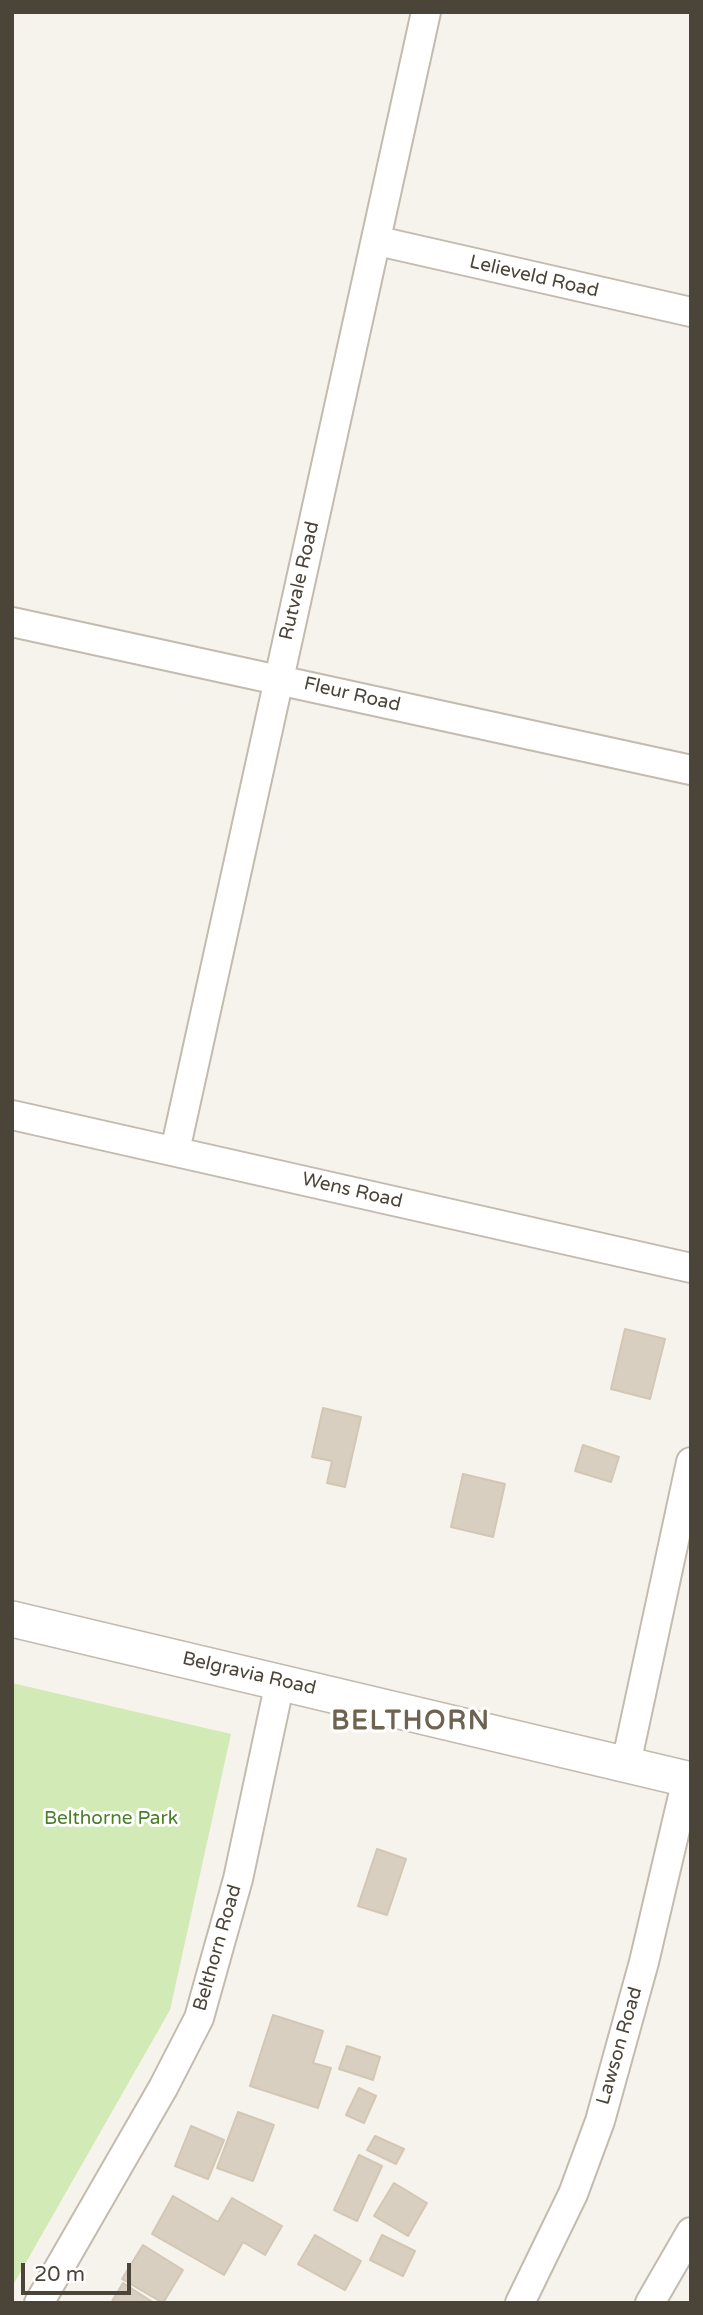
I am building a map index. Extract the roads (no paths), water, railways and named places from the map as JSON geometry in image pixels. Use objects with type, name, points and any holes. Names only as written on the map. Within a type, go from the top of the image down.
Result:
[{"type":"street","name":"Rutvale Road","points":[[175,1151],[277,679],[378,242],[426,12]]},
{"type":"street","name":"Lelieveld Road","points":[[378,242],[691,312]]},
{"type":"street","name":"Fleur Road","points":[[12,622],[691,771]]},
{"type":"street","name":"Wens Road","points":[[12,1115],[691,1268]]},
{"type":"street","points":[[626,1764],[691,1462]]},
{"type":"street","name":"Belgravia Road","points":[[12,1619],[689,1779]]},
{"type":"street","name":"Belthorn Road","points":[[39,2303],[163,2088],[199,2018],[238,1879],[280,1682]]},
{"type":"street","name":"Lawson Road","points":[[520,2303],[573,2194],[600,2121],[644,1962],[689,1779]]},
{"type":"street","points":[[650,2303],[691,2232]]},
{"type":"district","name":"BELTHORN","points":[[411,1722]]},
{"type":"park label","name":"Belthorne Park","points":[[111,1819]]}]
